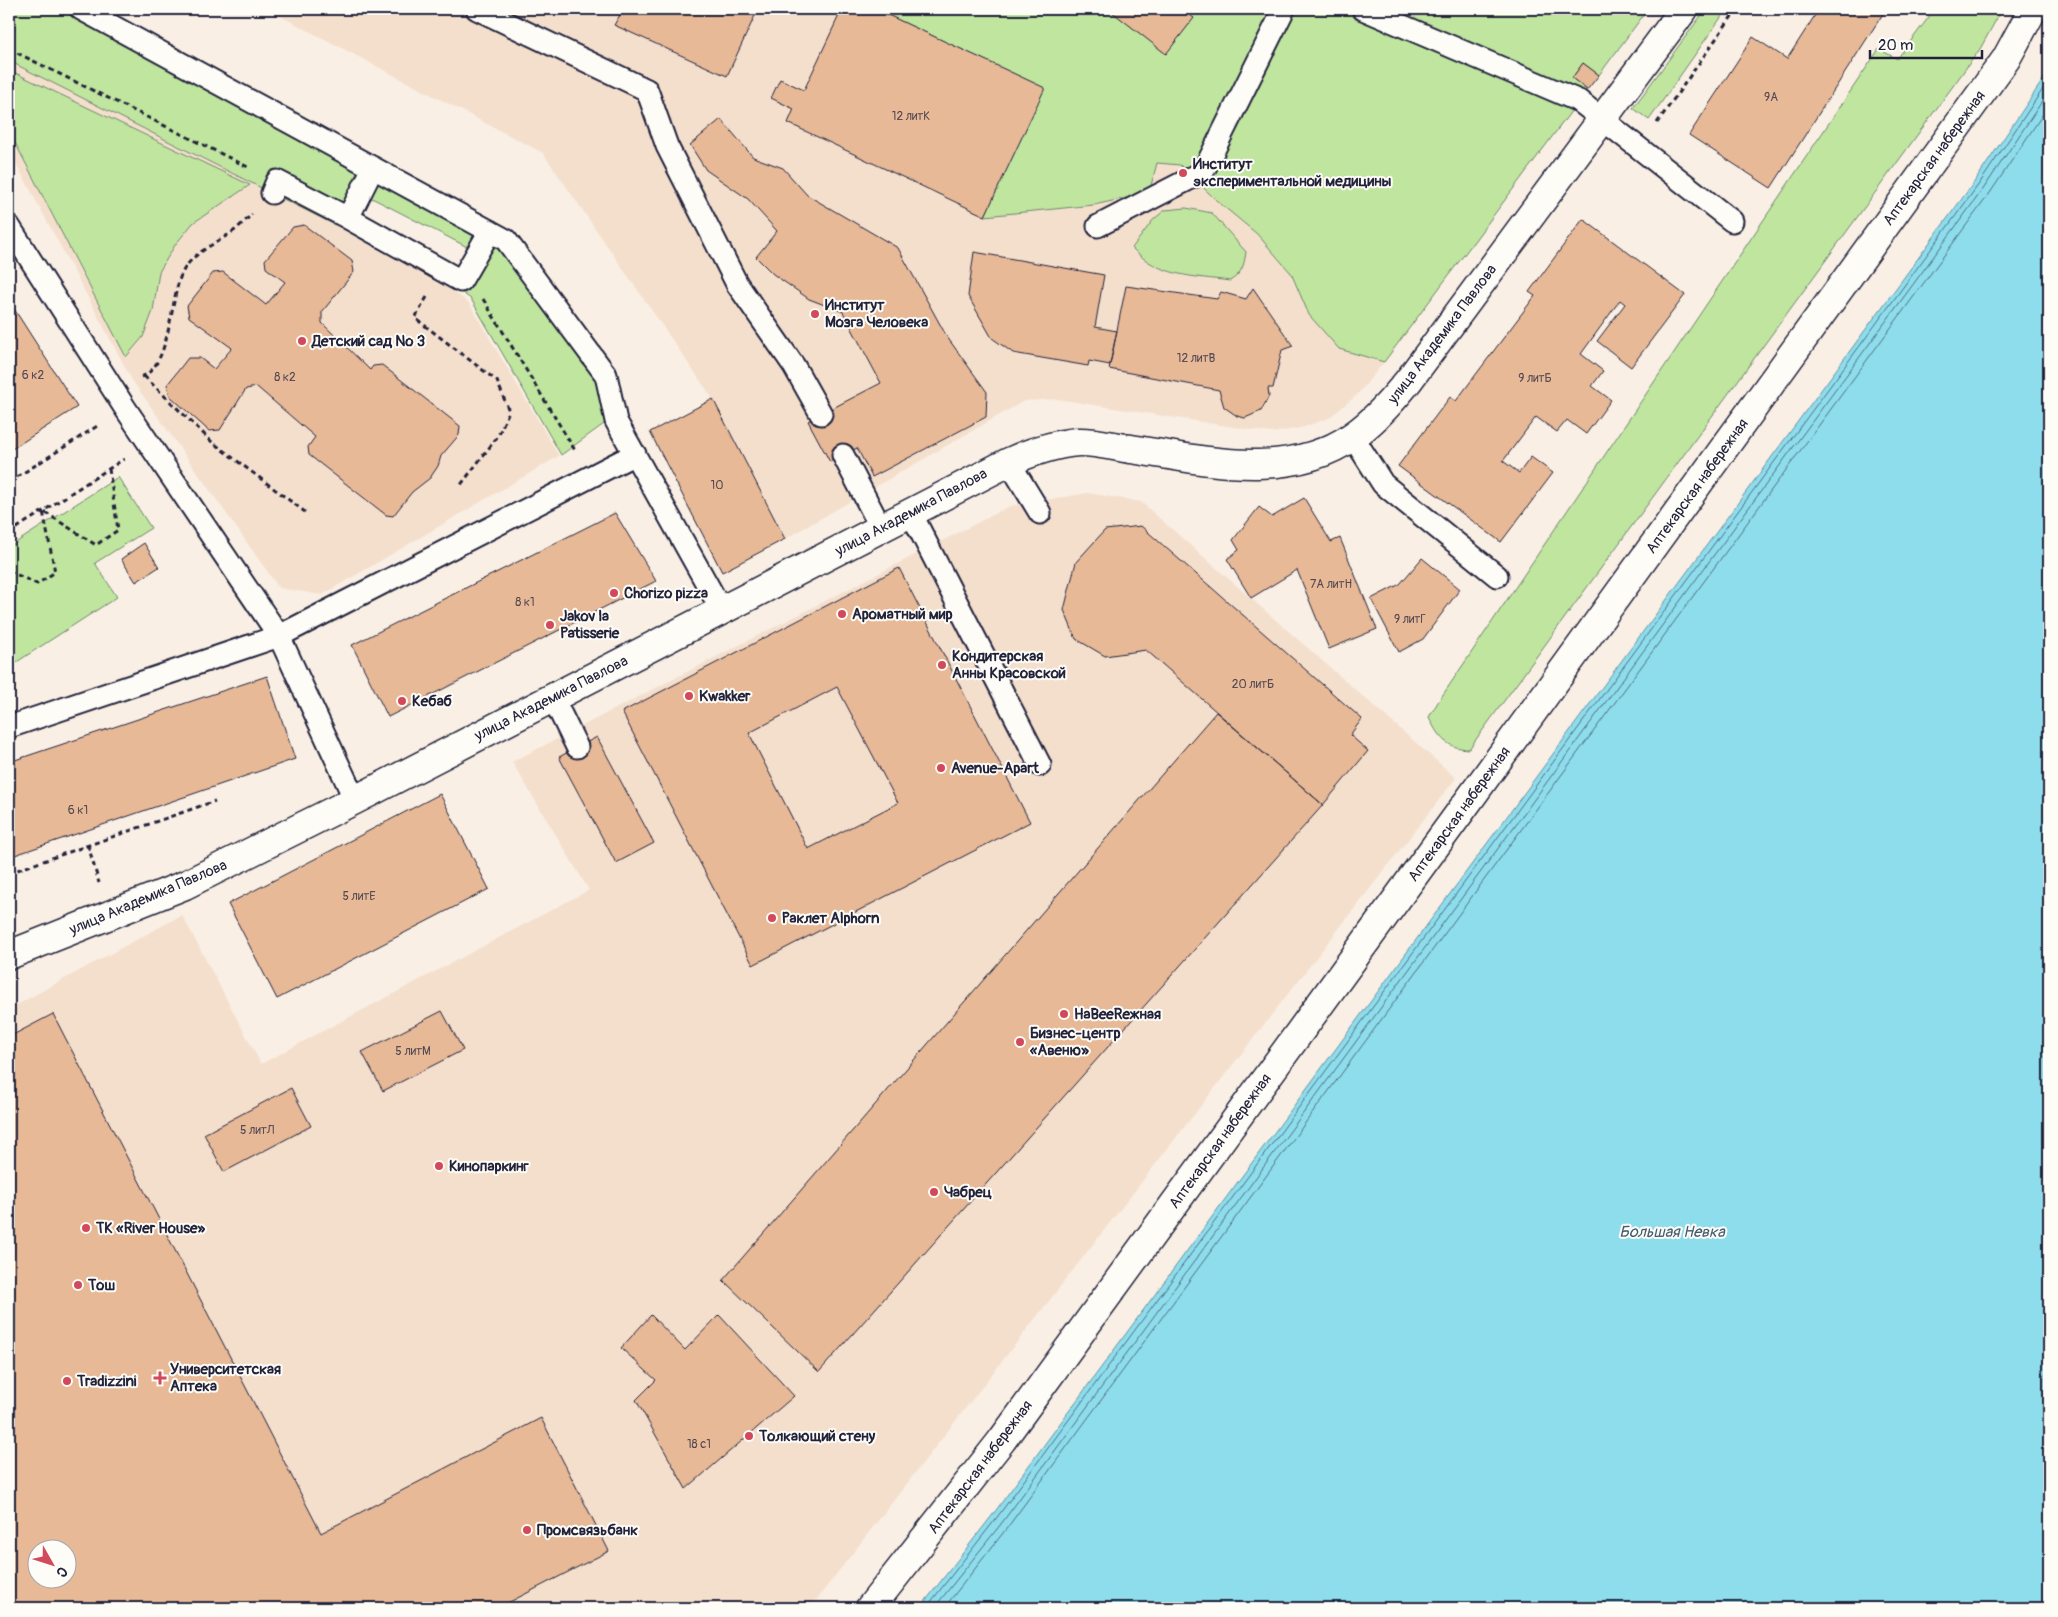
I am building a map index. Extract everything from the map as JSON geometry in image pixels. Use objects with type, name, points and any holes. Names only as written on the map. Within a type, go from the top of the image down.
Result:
[{"type":"street","name":"улица Академика Павлова","points":[[9,955],[185,885],[355,800],[1031,452],[1080,442],[1234,464],[1273,464],[1314,456],[1353,437],[1386,407],[1410,380],[1684,9]]},
{"type":"street","name":"Аптекарская набережная","points":[[870,1608],[1002,1440],[1475,792],[2006,59],[2033,9]]},
{"type":"lane","points":[[81,9],[506,240],[606,375],[616,422],[722,611]]},
{"type":"lane","points":[[477,9],[647,90],[667,146],[737,284],[794,366],[821,414]]},
{"type":"lane","points":[[1098,226],[1202,172],[1284,9]]},
{"type":"lane","points":[[1363,9],[1579,101],[1732,221]]},
{"type":"lane","points":[[348,218],[373,168]]},
{"type":"lane","points":[[274,187],[348,218],[462,282],[490,231]]},
{"type":"lane","points":[[9,226],[125,408],[278,636],[355,800]]},
{"type":"lane","points":[[1353,437],[1383,484],[1497,576]]},
{"type":"lane","points":[[9,727],[278,636],[635,454]]},
{"type":"lane","points":[[843,455],[881,528]]},
{"type":"lane","points":[[1009,462],[1040,513]]},
{"type":"lane","points":[[911,513],[1040,765]]},
{"type":"lane","points":[[553,698],[577,747]]},
{"type":"path","points":[[9,49],[274,187],[235,230],[202,249],[183,272],[176,290],[174,313],[164,345],[154,366],[144,376],[132,380],[125,408],[9,482]]},
{"type":"path","points":[[442,270],[414,318],[497,382],[509,411],[498,436],[460,486]]},
{"type":"path","points":[[462,282],[483,298],[572,447],[596,475]]},
{"type":"path","points":[[144,376],[212,442],[305,512]]},
{"type":"path","points":[[9,533],[131,455]]},
{"type":"path","points":[[43,511],[96,545],[118,530],[109,469]]},
{"type":"path","points":[[9,571],[37,584],[55,572],[43,511]]},
{"type":"path","points":[[9,873],[214,801]]},
{"type":"path","points":[[88,845],[100,883]]},
{"type":"shaded area","name":"Институт экспериментальной медицины","points":[[267,9],[1648,9],[1384,362],[1357,395],[1329,418],[1301,428],[1271,433],[1057,399],[1024,401],[785,539],[713,399],[543,153]]},
{"type":"shaded area","name":"Детский сад № 3","points":[[9,61],[335,225],[437,280],[469,303],[559,456],[322,595],[279,588],[132,380],[9,150]]},
{"type":"shaded area","points":[[1088,493],[1141,502],[1456,778],[810,1608],[9,1608],[9,1009],[182,915],[261,1064],[589,890],[512,762],[1010,506]]},
{"type":"green space","points":[[9,9],[58,9],[366,172],[335,225],[9,61]]},
{"type":"green space","points":[[875,9],[1648,9],[1599,75],[1583,63],[1572,78],[1587,90],[1384,362],[1339,349],[1309,315],[1291,273],[1257,234],[1217,201],[1180,165],[1157,163],[1149,193],[1094,205],[985,216],[1044,88]]},
{"type":"green space","points":[[1706,9],[1727,9],[1649,120],[1633,108]]},
{"type":"green space","points":[[1935,9],[2002,9],[1980,49],[1469,749],[1449,744],[1440,736],[1429,717],[1438,702],[1879,49],[1897,59]]},
{"type":"green space","points":[[9,70],[250,185],[193,223],[175,245],[159,272],[153,311],[143,337],[126,357],[9,131]]},
{"type":"green space","points":[[373,175],[485,235],[475,251],[364,194]]},
{"type":"green space","points":[[1186,208],[1212,213],[1246,252],[1242,269],[1230,281],[1177,274],[1165,270],[1142,258],[1132,248],[1153,220],[1165,210]]},
{"type":"green space","points":[[491,238],[600,380],[608,421],[561,455],[471,299],[461,292]]},
{"type":"green space","points":[[118,477],[151,528],[95,563],[117,597],[9,667],[9,547]]},
{"type":"water","name":"Большая Невка","points":[[2049,71],[2049,1608],[920,1608],[991,1517],[1975,181]]},
{"type":"building","points":[[607,9],[758,9],[727,76],[614,25],[620,15]]},
{"type":"building","points":[[842,9],[875,9],[1045,88],[985,216],[788,123],[794,109],[771,98],[780,79],[804,90]]},
{"type":"building","points":[[1113,9],[1182,9],[1194,18],[1166,54],[1111,11]]},
{"type":"building","points":[[1819,9],[1886,9],[1771,188],[1689,135],[1753,37],[1787,59]]},
{"type":"building","points":[[1583,63],[1599,75],[1587,90],[1572,78]]},
{"type":"building","points":[[721,119],[753,157],[783,168],[807,195],[898,248],[947,337],[987,392],[986,417],[872,477],[857,448],[830,462],[808,421],[881,383],[843,312],[809,299],[773,274],[756,257],[777,231],[748,199],[706,170],[690,145]]},
{"type":"building","points":[[1583,219],[1685,295],[1631,367],[1597,341],[1625,304],[1620,300],[1581,354],[1603,371],[1592,386],[1611,400],[1586,434],[1567,420],[1557,432],[1536,417],[1503,461],[1519,473],[1531,457],[1553,473],[1501,542],[1398,466],[1450,397],[1456,401],[1535,296],[1529,292]]},
{"type":"building","points":[[304,225],[352,261],[354,272],[322,312],[322,323],[370,370],[373,366],[382,365],[460,426],[459,435],[441,456],[438,466],[430,478],[412,492],[393,516],[386,515],[309,455],[308,447],[315,437],[257,387],[246,389],[220,430],[209,431],[170,396],[167,385],[188,358],[200,358],[214,369],[232,348],[189,317],[187,306],[213,273],[223,272],[266,305],[285,282],[266,268],[265,260],[293,227]]},
{"type":"building","points":[[974,252],[1104,275],[1095,327],[1117,331],[1110,365],[1089,361],[1088,366],[1013,353],[992,338],[968,296]]},
{"type":"building","points":[[1126,286],[1217,299],[1221,292],[1246,299],[1253,288],[1293,346],[1282,350],[1273,388],[1268,388],[1269,396],[1261,411],[1245,418],[1237,416],[1224,407],[1219,390],[1109,369]]},
{"type":"building","points":[[9,301],[77,407],[9,451]]},
{"type":"building","points":[[713,399],[785,539],[722,572],[650,432]]},
{"type":"building","points":[[1304,498],[1331,542],[1340,538],[1377,629],[1329,649],[1297,570],[1251,598],[1227,559],[1239,550],[1233,540],[1259,507],[1272,517]]},
{"type":"building","points":[[615,513],[656,581],[388,717],[352,645]]},
{"type":"building","points":[[1141,526],[1362,719],[1350,735],[1368,751],[1323,805],[1146,650],[1105,656],[1076,639],[1064,610],[1076,562],[1105,530]]},
{"type":"building","points":[[144,543],[159,567],[136,582],[121,559]]},
{"type":"building","points":[[1422,558],[1460,589],[1423,639],[1399,652],[1371,599],[1400,584]]},
{"type":"building","name":"Avenue-Apart","points":[[899,568],[1030,822],[753,965],[622,712]],"holes":[[[837,687],[898,803],[808,849],[749,733]]]},
{"type":"building","points":[[267,676],[295,759],[9,857],[9,762]]},
{"type":"building","name":"Бизнес-центр «Авеню»","points":[[1216,712],[1323,805],[819,1372],[723,1280]]},
{"type":"building","points":[[597,737],[654,843],[616,863],[559,757]]},
{"type":"building","points":[[440,794],[489,889],[277,999],[228,904]]},
{"type":"building","points":[[442,1011],[463,1050],[383,1091],[362,1052]]},
{"type":"building","name":"ТК «River House»","points":[[53,1014],[321,1533],[541,1418],[609,1551],[498,1608],[9,1608],[9,1037]]},
{"type":"building","points":[[291,1088],[311,1126],[224,1172],[204,1134]]},
{"type":"building","points":[[651,1315],[685,1350],[719,1315],[794,1396],[686,1489],[636,1400],[656,1380],[621,1348]]},
{"type":"place","name":"Институт экспериментальной медицины","points":[[1183,173]]},
{"type":"place","name":"Институт Мозга Человека","points":[[815,314]]},
{"type":"place","name":"Детский сад № 3","points":[[302,341]]},
{"type":"place","name":"Chorizo pizza","points":[[614,593]]},
{"type":"place","name":"Ароматный мир","points":[[842,614]]},
{"type":"place","name":"Jakov la Patisserie","points":[[550,625]]},
{"type":"place","name":"Кондитерская Анны Красовской","points":[[942,665]]},
{"type":"place","name":"Kwakker","points":[[689,696]]},
{"type":"place","name":"Кебаб","points":[[402,701]]},
{"type":"place","name":"Avenue-Apart","points":[[941,768]]},
{"type":"place","name":"Раклет Alphorn","points":[[772,918]]},
{"type":"place","name":"НаBeeRежная","points":[[1064,1014]]},
{"type":"place","name":"Бизнес-центр «Авеню»","points":[[1020,1042]]},
{"type":"place","name":"Кинопаркинг","points":[[439,1166]]},
{"type":"place","name":"Чабрец","points":[[934,1192]]},
{"type":"place","name":"ТК «River House»","points":[[86,1228]]},
{"type":"place","name":"Тош","points":[[78,1285]]},
{"type":"place","name":"Университетская Аптека","points":[[160,1378]]},
{"type":"place","name":"Tradizzini","points":[[67,1381]]},
{"type":"place","name":"Толкающий стену","points":[[749,1436]]},
{"type":"place","name":"Промсвязьбанк","points":[[527,1530]]}]
